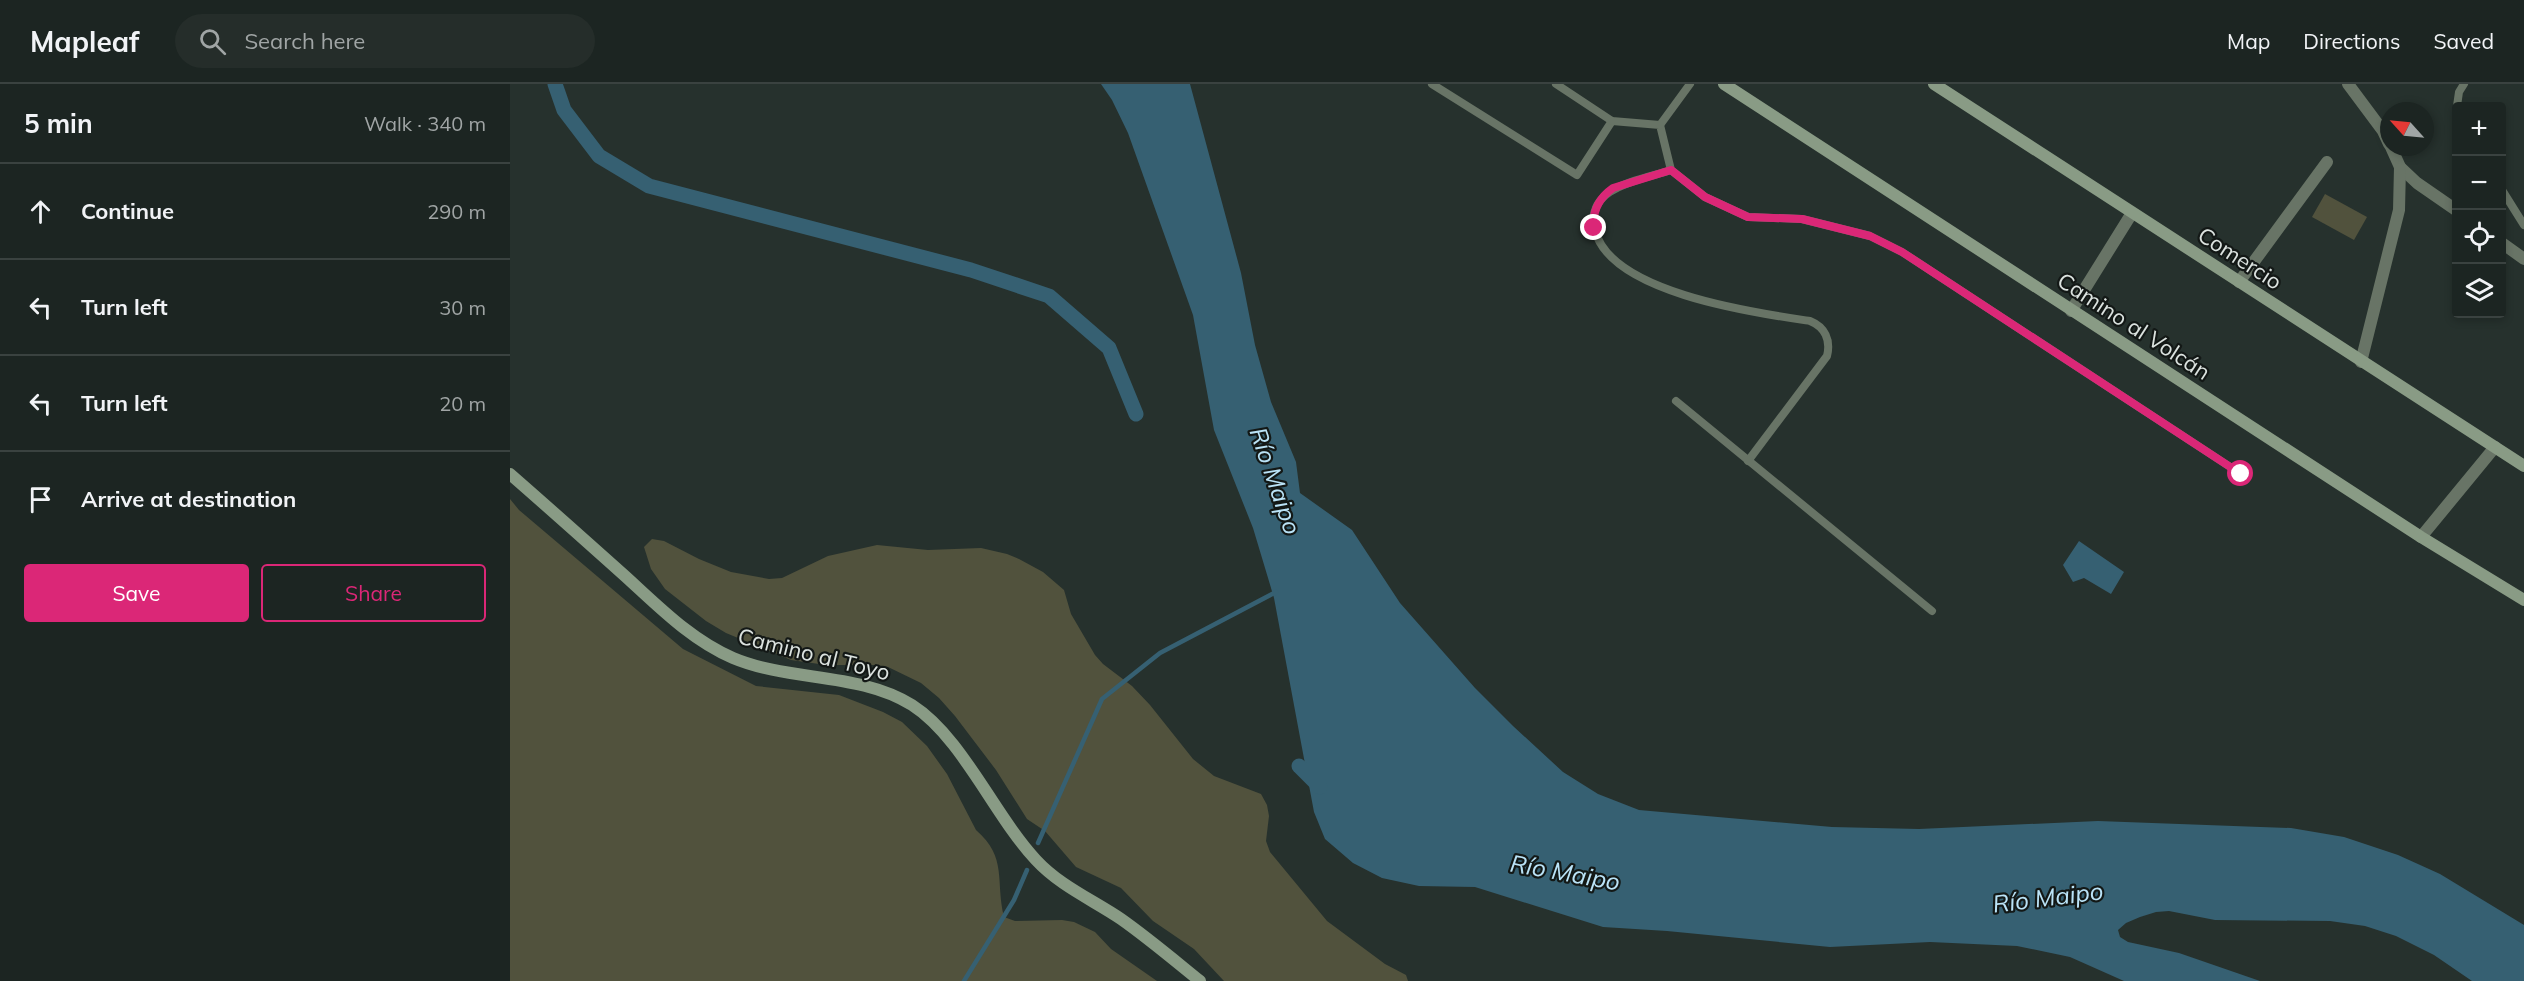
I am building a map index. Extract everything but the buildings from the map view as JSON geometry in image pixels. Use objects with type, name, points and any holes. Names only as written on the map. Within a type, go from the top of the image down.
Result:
[{"type":"main road","name":"Camino al Volcán","points":[[1724,84],[2421,537],[2524,600]]},
{"type":"main road","name":"Comercio","points":[[1935,84],[2524,466]]},
{"type":"main road","name":"Camino al Toyo","points":[[510,474],[679,624],[716,649],[755,665],[876,689],[893,695],[925,715],[948,738],[1003,818],[1037,861],[1067,886],[1128,924],[1200,981]]},
{"type":"street","points":[[2348,84],[2380,127]]},
{"type":"street","points":[[2395,156],[2400,167],[2417,183],[2452,207]]},
{"type":"street","points":[[2239,282],[2327,162]]},
{"type":"street","points":[[2361,362],[2399,210],[2400,167]]},
{"type":"street","points":[[2071,310],[2132,213]]},
{"type":"street","points":[[2506,246],[2524,259]]},
{"type":"street","points":[[2421,537],[2495,447]]},
{"type":"lane","points":[[1432,84],[1577,175],[1612,120]]},
{"type":"lane","points":[[1556,84],[1612,120],[1660,125]]},
{"type":"lane","points":[[1690,84],[1660,125],[1671,170],[1705,197],[1748,217],[1802,219],[1870,236],[1902,252],[2241,474]]},
{"type":"lane","points":[[2458,102],[2459,92],[2464,84]]},
{"type":"lane","points":[[1671,170],[1613,188],[1600,200],[1594,214],[1594,228],[1608,252],[1618,262],[1647,281],[1685,296],[1810,321],[1822,328],[1829,341],[1827,356],[1748,461]]},
{"type":"lane","points":[[2506,196],[2524,225]]},
{"type":"lane","points":[[1676,401],[1932,611]]},
{"type":"green space","points":[[2325,194],[2367,217],[2354,240],[2312,217]]},
{"type":"green space","points":[[510,499],[519,510],[683,649],[756,686],[839,695],[902,722],[927,746],[947,774],[976,830],[993,850],[999,870],[1004,917],[1015,921],[1074,922],[1095,932],[1111,949],[1157,981],[510,981]]},
{"type":"green space","points":[[652,539],[664,541],[731,572],[769,579],[782,578],[828,556],[877,545],[928,550],[981,548],[1007,554],[1043,572],[1064,590],[1071,614],[1095,655],[1132,686],[1150,705],[1193,759],[1214,776],[1261,794],[1267,805],[1269,816],[1266,841],[1270,852],[1327,921],[1385,964],[1406,975],[1408,981],[1224,981],[1194,949],[1153,921],[1121,888],[1076,867],[1045,831],[1027,819],[996,770],[955,716],[921,683],[888,667],[877,665],[826,665],[791,660],[726,633],[706,621],[665,589],[651,569],[644,547]]},
{"type":"water","name":"Río Maipo","points":[[1101,84],[1190,84],[1241,273],[1255,345],[1271,402],[1296,462],[1300,493],[1352,530],[1400,603],[1475,688],[1563,772],[1598,794],[1639,810],[1832,827],[1919,829],[2098,821],[2291,828],[2344,837],[2398,855],[2440,874],[2524,925],[2524,981],[2472,981],[2434,955],[2396,936],[2365,926],[2330,921],[2215,920],[2169,911],[2156,912],[2126,923],[2118,930],[2120,937],[2128,942],[2179,953],[2260,981],[2124,981],[2070,957],[2017,946],[1930,942],[1830,947],[1603,927],[1475,887],[1419,886],[1382,878],[1353,863],[1325,839],[1314,812],[1274,598],[1253,528],[1214,430],[1193,315],[1128,133],[1112,100]]},
{"type":"water","points":[[2079,541],[2124,572],[2111,594],[2084,578],[2073,582],[2063,565]]},
{"type":"waterway","points":[[555,84],[564,110],[599,156],[649,186],[971,270],[1049,296],[1109,348],[1136,414]]},
{"type":"waterway","points":[[1038,843],[1102,699],[1160,653],[1276,592]]},
{"type":"waterway","points":[[1299,766],[1320,787]]},
{"type":"waterway","points":[[964,981],[1014,900],[1027,870]]},
{"type":"route","points":[[1594,228],[1596,207],[1606,193],[1613,188],[1671,170],[1705,197],[1748,217],[1802,219],[1870,236],[1902,252],[2241,474]]}]
